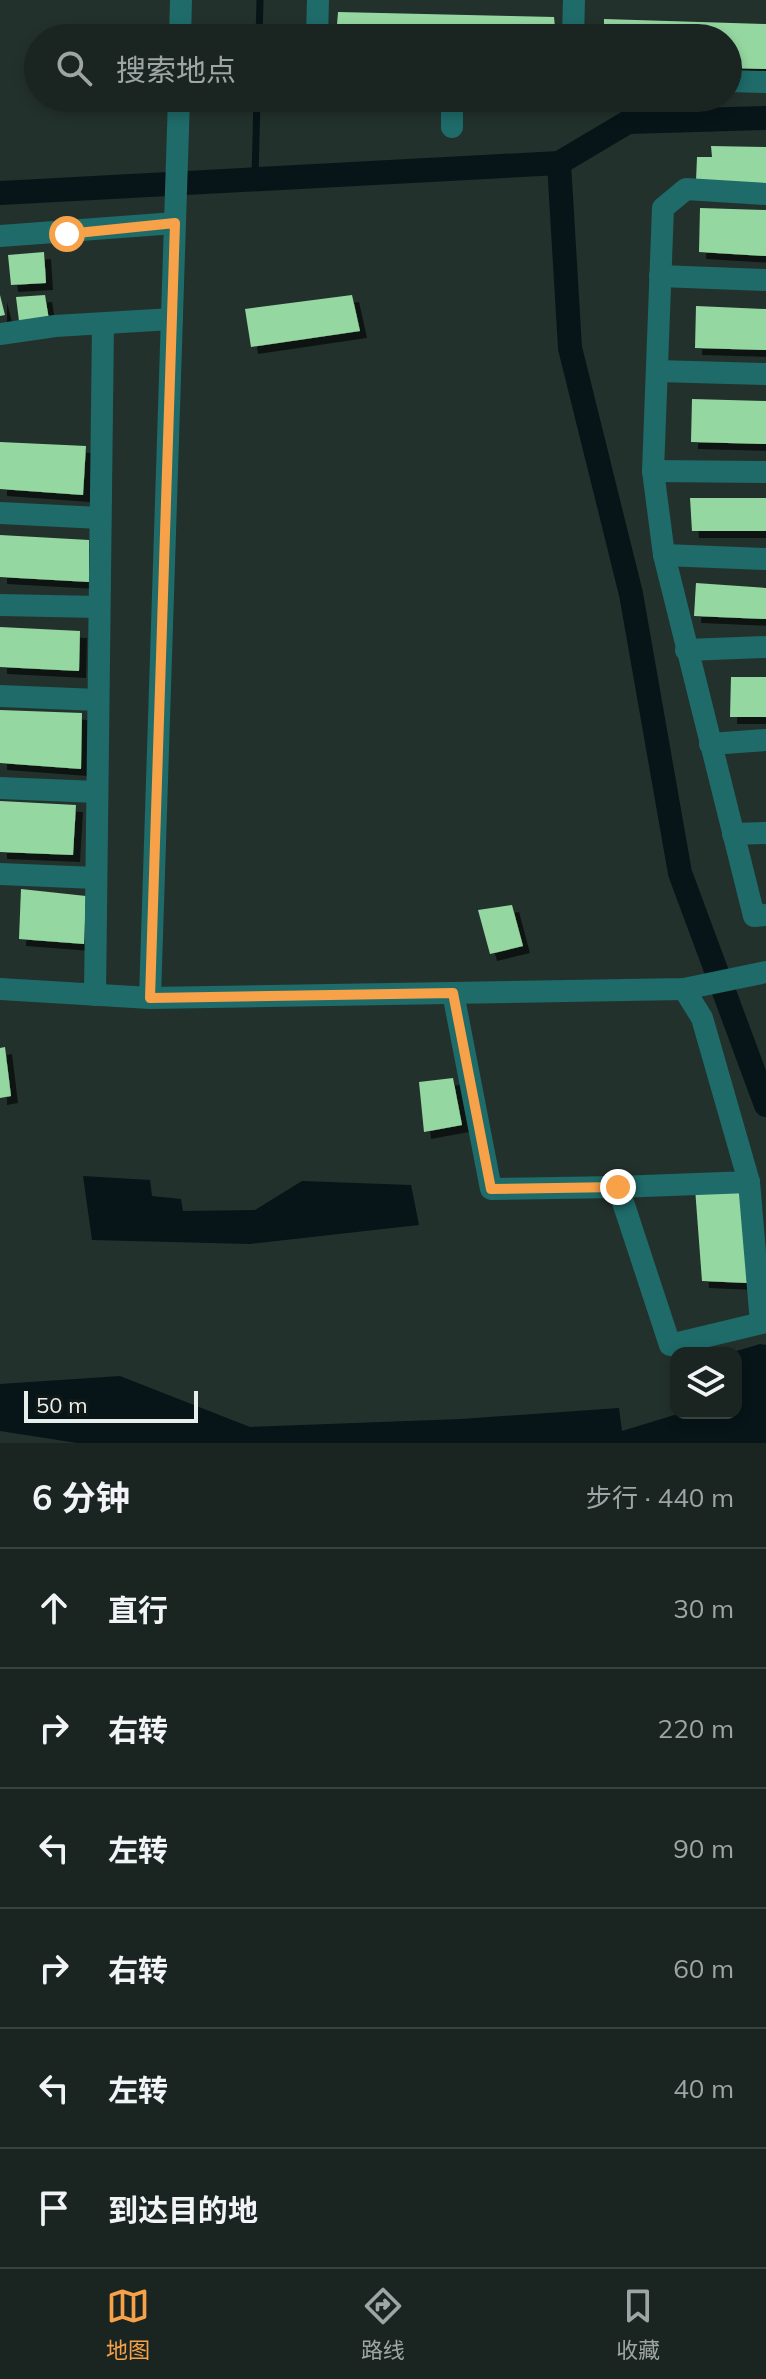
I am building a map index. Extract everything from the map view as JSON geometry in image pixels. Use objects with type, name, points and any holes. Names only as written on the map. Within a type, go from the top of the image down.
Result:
[{"type":"street","points":[[180,24],[181,0]]},
{"type":"street","points":[[317,24],[318,0]]},
{"type":"street","points":[[573,24],[574,0]]},
{"type":"street","points":[[742,81],[766,82]]},
{"type":"street","points":[[150,998],[179,112]]},
{"type":"street","points":[[452,112],[452,127]]},
{"type":"street","points":[[766,194],[686,189],[663,208],[653,471],[664,555],[686,650],[754,916],[766,915]]},
{"type":"street","points":[[0,236],[175,219]]},
{"type":"street","points":[[660,276],[766,280]]},
{"type":"street","points":[[0,334],[55,326],[172,319]]},
{"type":"street","points":[[95,995],[103,324]]},
{"type":"street","points":[[657,371],[766,374]]},
{"type":"street","points":[[653,471],[766,472]]},
{"type":"street","points":[[0,513],[100,518]]},
{"type":"street","points":[[664,555],[766,559]]},
{"type":"street","points":[[0,605],[99,607]]},
{"type":"street","points":[[686,650],[766,647]]},
{"type":"street","points":[[0,696],[98,700]]},
{"type":"street","points":[[710,744],[766,740]]},
{"type":"street","points":[[0,788],[97,792]]},
{"type":"street","points":[[733,834],[766,833]]},
{"type":"street","points":[[0,874],[96,878]]},
{"type":"street","points":[[0,989],[150,998],[684,989],[760,972]]},
{"type":"street","points":[[618,1187],[670,1345],[764,1322],[749,1182],[702,1018],[684,989]]},
{"type":"street","points":[[453,993],[491,1189],[749,1182]]},
{"type":"shaded area","points":[[83,1176],[150,1180],[152,1196],[181,1199],[183,1211],[255,1210],[302,1181],[411,1185],[419,1225],[250,1244],[92,1240]]},
{"type":"shaded area","points":[[766,1345],[766,1443],[77,1443],[0,1431],[0,1384],[120,1376],[250,1427],[461,1419],[619,1408],[622,1431],[670,1416],[670,1419],[742,1419],[742,1349]]},
{"type":"building","points":[[338,12],[554,17],[555,24],[337,24]]},
{"type":"building","points":[[604,19],[766,24],[766,69],[742,68],[742,24],[604,24]]},
{"type":"building","points":[[711,146],[766,147],[766,184],[696,181],[697,157],[712,157]]},
{"type":"building","points":[[700,208],[766,210],[766,256],[699,252]]},
{"type":"building","points":[[44,252],[46,283],[11,285],[8,255]]},
{"type":"building","points":[[0,295],[5,315],[0,316]]},
{"type":"building","points":[[45,295],[49,320],[19,321],[16,297]]},
{"type":"building","points":[[352,295],[360,331],[251,347],[245,309]]},
{"type":"building","points":[[696,306],[766,309],[766,350],[695,348]]},
{"type":"building","points":[[692,399],[766,401],[766,444],[691,442]]},
{"type":"building","points":[[0,442],[86,446],[83,495],[0,489]]},
{"type":"building","points":[[690,498],[766,498],[766,531],[692,531]]},
{"type":"building","points":[[0,535],[89,540],[89,582],[0,577]]},
{"type":"building","points":[[696,583],[766,588],[766,619],[694,616]]},
{"type":"building","points":[[0,627],[80,631],[79,671],[0,667]]},
{"type":"building","points":[[731,677],[766,677],[766,717],[730,717]]},
{"type":"building","points":[[0,710],[82,713],[81,769],[0,763]]},
{"type":"building","points":[[0,801],[76,805],[73,855],[0,852]]},
{"type":"building","points":[[21,889],[86,896],[84,944],[19,939]]},
{"type":"building","points":[[512,905],[523,946],[490,954],[478,910]]},
{"type":"building","points":[[5,1047],[11,1096],[0,1098],[0,1048]]},
{"type":"building","points":[[453,1078],[462,1125],[424,1132],[419,1082]]},
{"type":"building","points":[[695,1188],[742,1188],[747,1283],[702,1281]]},
{"type":"waterway","points":[[259,24],[260,0]]},
{"type":"waterway","points":[[255,178],[257,112]]},
{"type":"waterway","points":[[559,163],[628,122],[766,118]]},
{"type":"waterway","points":[[0,193],[559,163],[570,348],[631,594],[680,873],[766,1105]]},
{"type":"route","points":[[67,234],[175,223],[150,998],[453,993],[491,1189],[618,1187]]}]
